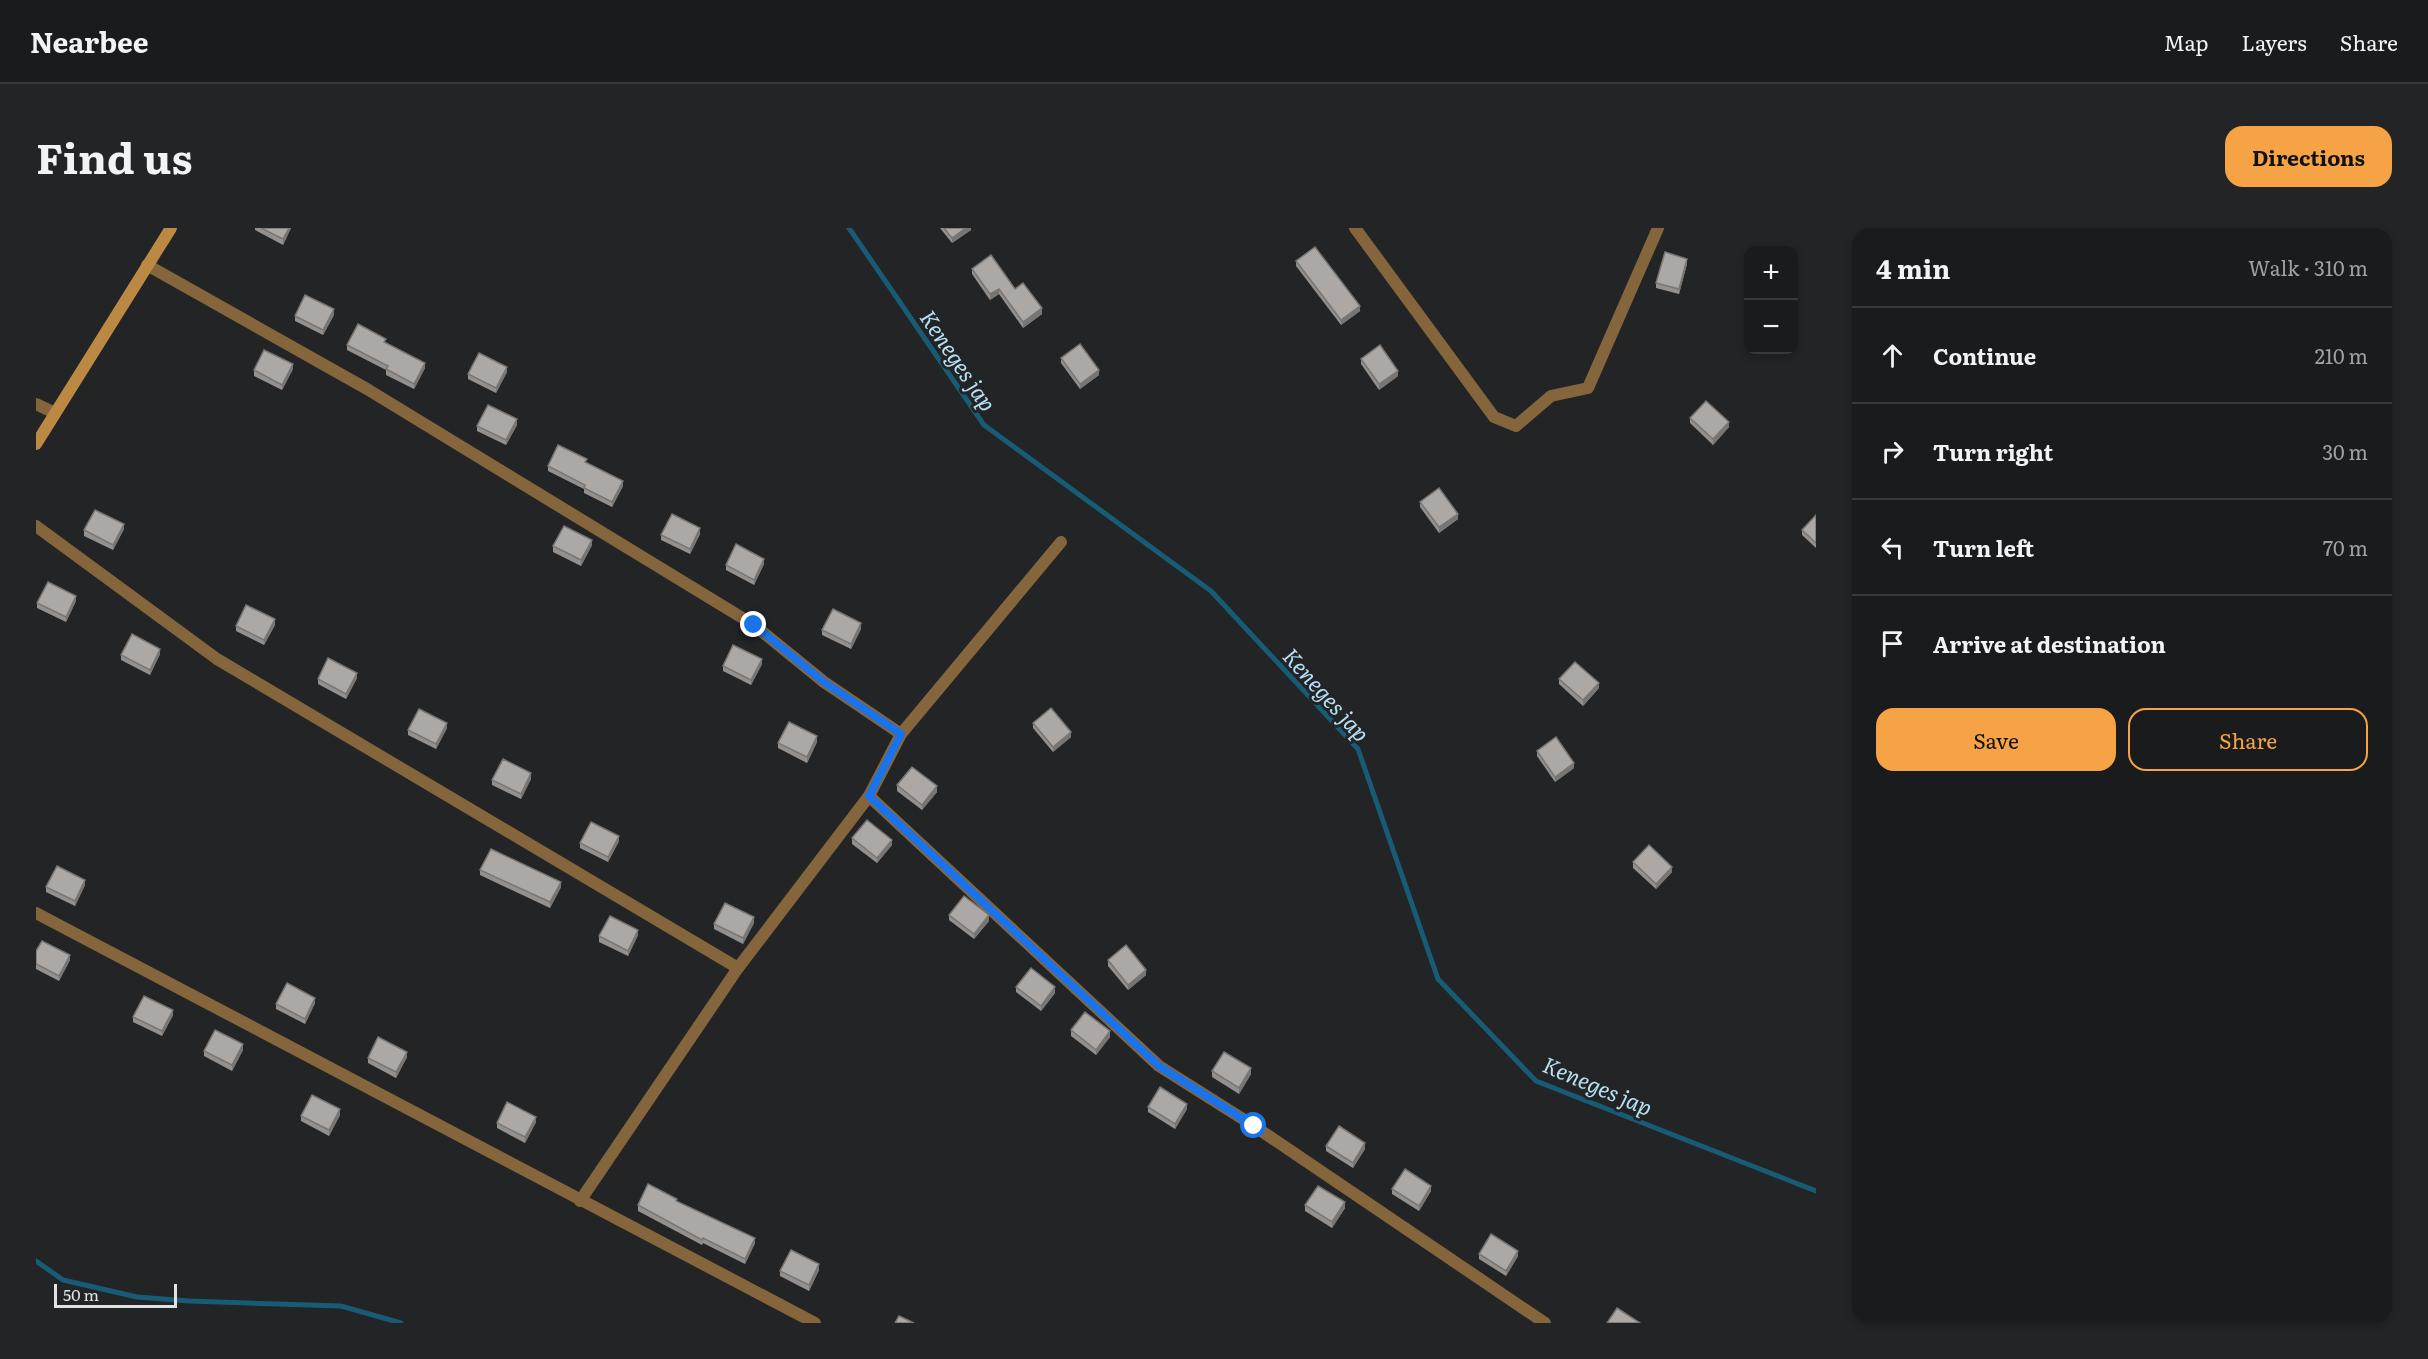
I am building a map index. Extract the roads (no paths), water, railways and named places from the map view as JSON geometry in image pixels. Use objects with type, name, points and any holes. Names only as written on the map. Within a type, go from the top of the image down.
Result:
[{"type":"street","points":[[36,444],[171,228]]},
{"type":"street","points":[[1355,228],[1494,417],[1516,426],[1551,396],[1588,388],[1658,228]]},
{"type":"street","points":[[147,265],[367,389],[754,625],[824,682],[901,734]]},
{"type":"street","points":[[36,404],[55,413]]},
{"type":"street","points":[[36,526],[217,659],[738,968]]},
{"type":"street","points":[[580,1201],[738,968],[869,796],[901,734],[1061,542]]},
{"type":"street","points":[[869,796],[1159,1066],[1254,1126],[1545,1323]]},
{"type":"street","points":[[36,913],[815,1323]]},
{"type":"waterway","name":"Keneges jap","points":[[849,228],[984,425],[1211,591],[1358,749],[1438,979],[1536,1081],[1816,1191]]},
{"type":"waterway","points":[[36,1261],[63,1280],[137,1297],[341,1306],[401,1323]]}]
